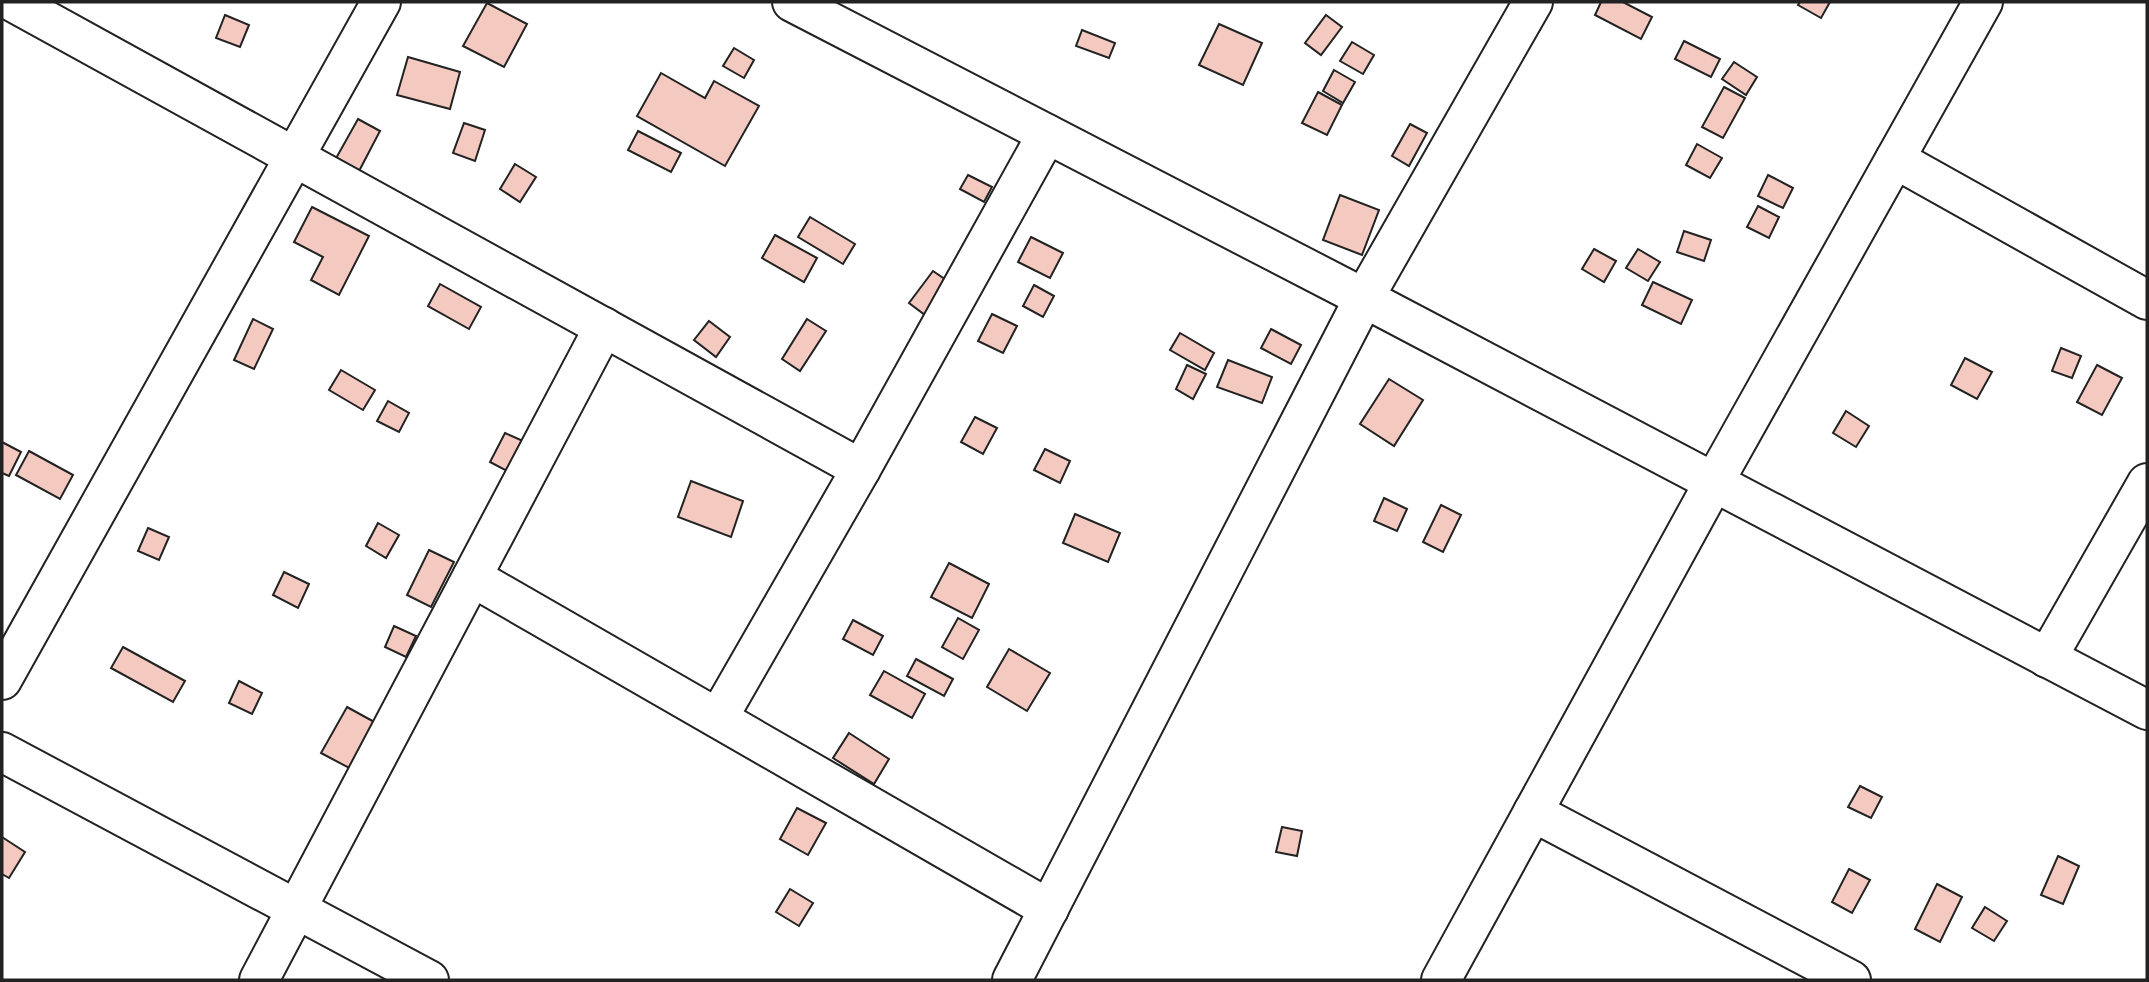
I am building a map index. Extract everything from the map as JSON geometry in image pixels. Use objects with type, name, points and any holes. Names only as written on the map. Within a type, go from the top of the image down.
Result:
[{"type":"street","points":[[13,2],[861,469]]},
{"type":"street","points":[[2,680],[381,2]]},
{"type":"street","points":[[792,2],[1364,298],[2147,710]]},
{"type":"street","points":[[1012,980],[1364,298],[1533,2]]},
{"type":"street","points":[[1441,980],[1714,482],[1983,2]]},
{"type":"street","points":[[718,718],[861,469],[1047,134]]},
{"type":"street","points":[[1895,159],[2147,300]]},
{"type":"street","points":[[259,980],[604,327]]},
{"type":"street","points":[[2047,658],[2147,484]]},
{"type":"street","points":[[472,577],[1049,909]]},
{"type":"street","points":[[2,752],[429,980]]},
{"type":"street","points":[[1533,812],[1851,980]]},
{"type":"building","points":[[1601,2],[1623,2],[1652,17],[1641,39],[1595,15]]},
{"type":"building","points":[[1800,2],[1830,2],[1821,18],[1798,5]]},
{"type":"building","points":[[487,3],[527,24],[504,67],[463,46]]},
{"type":"building","points":[[225,15],[249,25],[240,47],[216,38]]},
{"type":"building","points":[[1326,15],[1342,27],[1321,55],[1305,43]]},
{"type":"building","points":[[1219,24],[1262,43],[1243,85],[1199,65]]},
{"type":"building","points":[[1082,30],[1115,43],[1109,58],[1076,46]]},
{"type":"building","points":[[1684,41],[1720,59],[1711,77],[1675,59]]},
{"type":"building","points":[[1352,42],[1374,55],[1363,74],[1340,61]]},
{"type":"building","points":[[734,48],[754,60],[744,78],[723,66]]},
{"type":"building","points":[[408,57],[460,72],[450,109],[397,95]]},
{"type":"building","points":[[1734,62],[1757,77],[1746,95],[1722,79]]},
{"type":"building","points":[[1334,70],[1355,82],[1343,103],[1323,91]]},
{"type":"building","points":[[661,73],[705,98],[714,81],[759,106],[725,166],[637,116]]},
{"type":"building","points":[[1724,87],[1745,98],[1723,138],[1702,127]]},
{"type":"building","points":[[1318,92],[1342,105],[1327,135],[1302,123]]},
{"type":"building","points":[[358,119],[380,131],[358,173],[335,160]]},
{"type":"building","points":[[464,123],[485,130],[475,161],[453,153]]},
{"type":"building","points":[[1410,124],[1427,133],[1409,166],[1392,156]]},
{"type":"building","points":[[638,131],[681,153],[671,172],[628,150]]},
{"type":"building","points":[[1697,144],[1722,158],[1710,178],[1686,165]]},
{"type":"building","points":[[515,164],[536,177],[520,202],[500,189]]},
{"type":"building","points":[[968,175],[992,187],[984,202],[960,189]]},
{"type":"building","points":[[1768,175],[1793,188],[1783,208],[1758,196]]},
{"type":"building","points":[[1340,195],[1379,210],[1362,255],[1323,240]]},
{"type":"building","points":[[1758,206],[1779,217],[1769,238],[1747,227]]},
{"type":"building","points":[[312,207],[369,236],[339,295],[311,280],[323,257],[294,242]]},
{"type":"building","points":[[810,217],[855,244],[843,264],[798,237]]},
{"type":"building","points":[[1684,231],[1711,240],[1704,261],[1677,252]]},
{"type":"building","points":[[775,235],[817,258],[804,282],[762,258]]},
{"type":"building","points":[[1031,237],[1063,253],[1050,278],[1018,262]]},
{"type":"building","points":[[1594,249],[1616,261],[1604,282],[1582,269]]},
{"type":"building","points":[[1638,249],[1660,262],[1648,281],[1626,268]]},
{"type":"building","points":[[933,271],[949,282],[925,315],[909,303]]},
{"type":"building","points":[[1653,282],[1692,300],[1681,324],[1642,305]]},
{"type":"building","points":[[440,284],[481,307],[469,329],[428,306]]},
{"type":"building","points":[[1034,285],[1054,296],[1043,317],[1023,306]]},
{"type":"building","points":[[992,314],[1017,326],[1003,353],[978,341]]},
{"type":"building","points":[[253,319],[273,329],[254,369],[234,360]]},
{"type":"building","points":[[807,319],[826,331],[800,371],[782,359]]},
{"type":"building","points":[[709,321],[730,337],[716,357],[694,340]]},
{"type":"building","points":[[1271,329],[1301,345],[1291,364],[1261,348]]},
{"type":"building","points":[[1180,333],[1214,353],[1205,370],[1170,350]]},
{"type":"building","points":[[2061,348],[2081,356],[2072,378],[2052,371]]},
{"type":"building","points":[[1965,358],[1992,372],[1977,399],[1951,385]]},
{"type":"building","points":[[1228,360],[1272,377],[1262,403],[1217,387]]},
{"type":"building","points":[[1187,365],[1206,374],[1193,399],[1176,389]]},
{"type":"building","points":[[2097,365],[2122,378],[2102,415],[2077,402]]},
{"type":"building","points":[[341,370],[375,390],[363,410],[329,390]]},
{"type":"building","points":[[1389,379],[1423,400],[1394,446],[1360,424]]},
{"type":"building","points":[[388,401],[409,413],[399,432],[377,421]]},
{"type":"building","points":[[1846,411],[1869,426],[1856,447],[1833,433]]},
{"type":"building","points":[[975,417],[997,428],[983,454],[961,442]]},
{"type":"building","points":[[505,433],[523,441],[507,471],[490,462]]},
{"type":"building","points":[[2,442],[21,452],[9,476],[2,473]]},
{"type":"building","points":[[1045,449],[1070,461],[1060,483],[1034,470]]},
{"type":"building","points":[[29,451],[73,475],[60,499],[16,475]]},
{"type":"building","points":[[691,481],[743,501],[731,537],[678,517]]},
{"type":"building","points":[[1384,498],[1407,509],[1397,531],[1374,521]]},
{"type":"building","points":[[1441,505],[1461,515],[1443,552],[1423,542]]},
{"type":"building","points":[[1075,514],[1120,533],[1108,562],[1063,543]]},
{"type":"building","points":[[378,523],[399,535],[386,558],[366,546]]},
{"type":"building","points":[[148,528],[169,537],[159,560],[138,551]]},
{"type":"building","points":[[429,550],[454,562],[431,607],[407,595]]},
{"type":"building","points":[[949,563],[989,584],[972,618],[931,597]]},
{"type":"building","points":[[284,572],[309,584],[298,608],[273,595]]},
{"type":"building","points":[[958,618],[979,630],[963,659],[942,647]]},
{"type":"building","points":[[853,620],[883,636],[873,655],[843,639]]},
{"type":"building","points":[[394,626],[416,636],[406,657],[385,647]]},
{"type":"building","points":[[123,647],[185,681],[173,702],[111,668]]},
{"type":"building","points":[[1009,649],[1050,673],[1027,711],[987,687]]},
{"type":"building","points":[[916,659],[953,679],[944,696],[907,676]]},
{"type":"building","points":[[884,671],[925,694],[912,718],[870,695]]},
{"type":"building","points":[[239,681],[262,693],[252,714],[229,703]]},
{"type":"building","points":[[347,707],[378,724],[353,770],[321,753]]},
{"type":"building","points":[[849,733],[889,759],[874,784],[833,758]]},
{"type":"building","points":[[1860,786],[1882,797],[1871,818],[1848,807]]},
{"type":"building","points":[[797,808],[826,823],[808,855],[780,839]]},
{"type":"building","points":[[1282,827],[1302,831],[1297,856],[1276,852]]},
{"type":"building","points":[[2,837],[25,852],[9,878],[2,874]]},
{"type":"building","points":[[2058,856],[2079,866],[2063,904],[2041,895]]},
{"type":"building","points":[[1849,869],[1870,880],[1852,913],[1832,902]]},
{"type":"building","points":[[1937,884],[1962,897],[1940,942],[1915,929]]},
{"type":"building","points":[[790,889],[813,903],[799,926],[776,912]]},
{"type":"building","points":[[1985,907],[2007,921],[1994,941],[1972,928]]}]
